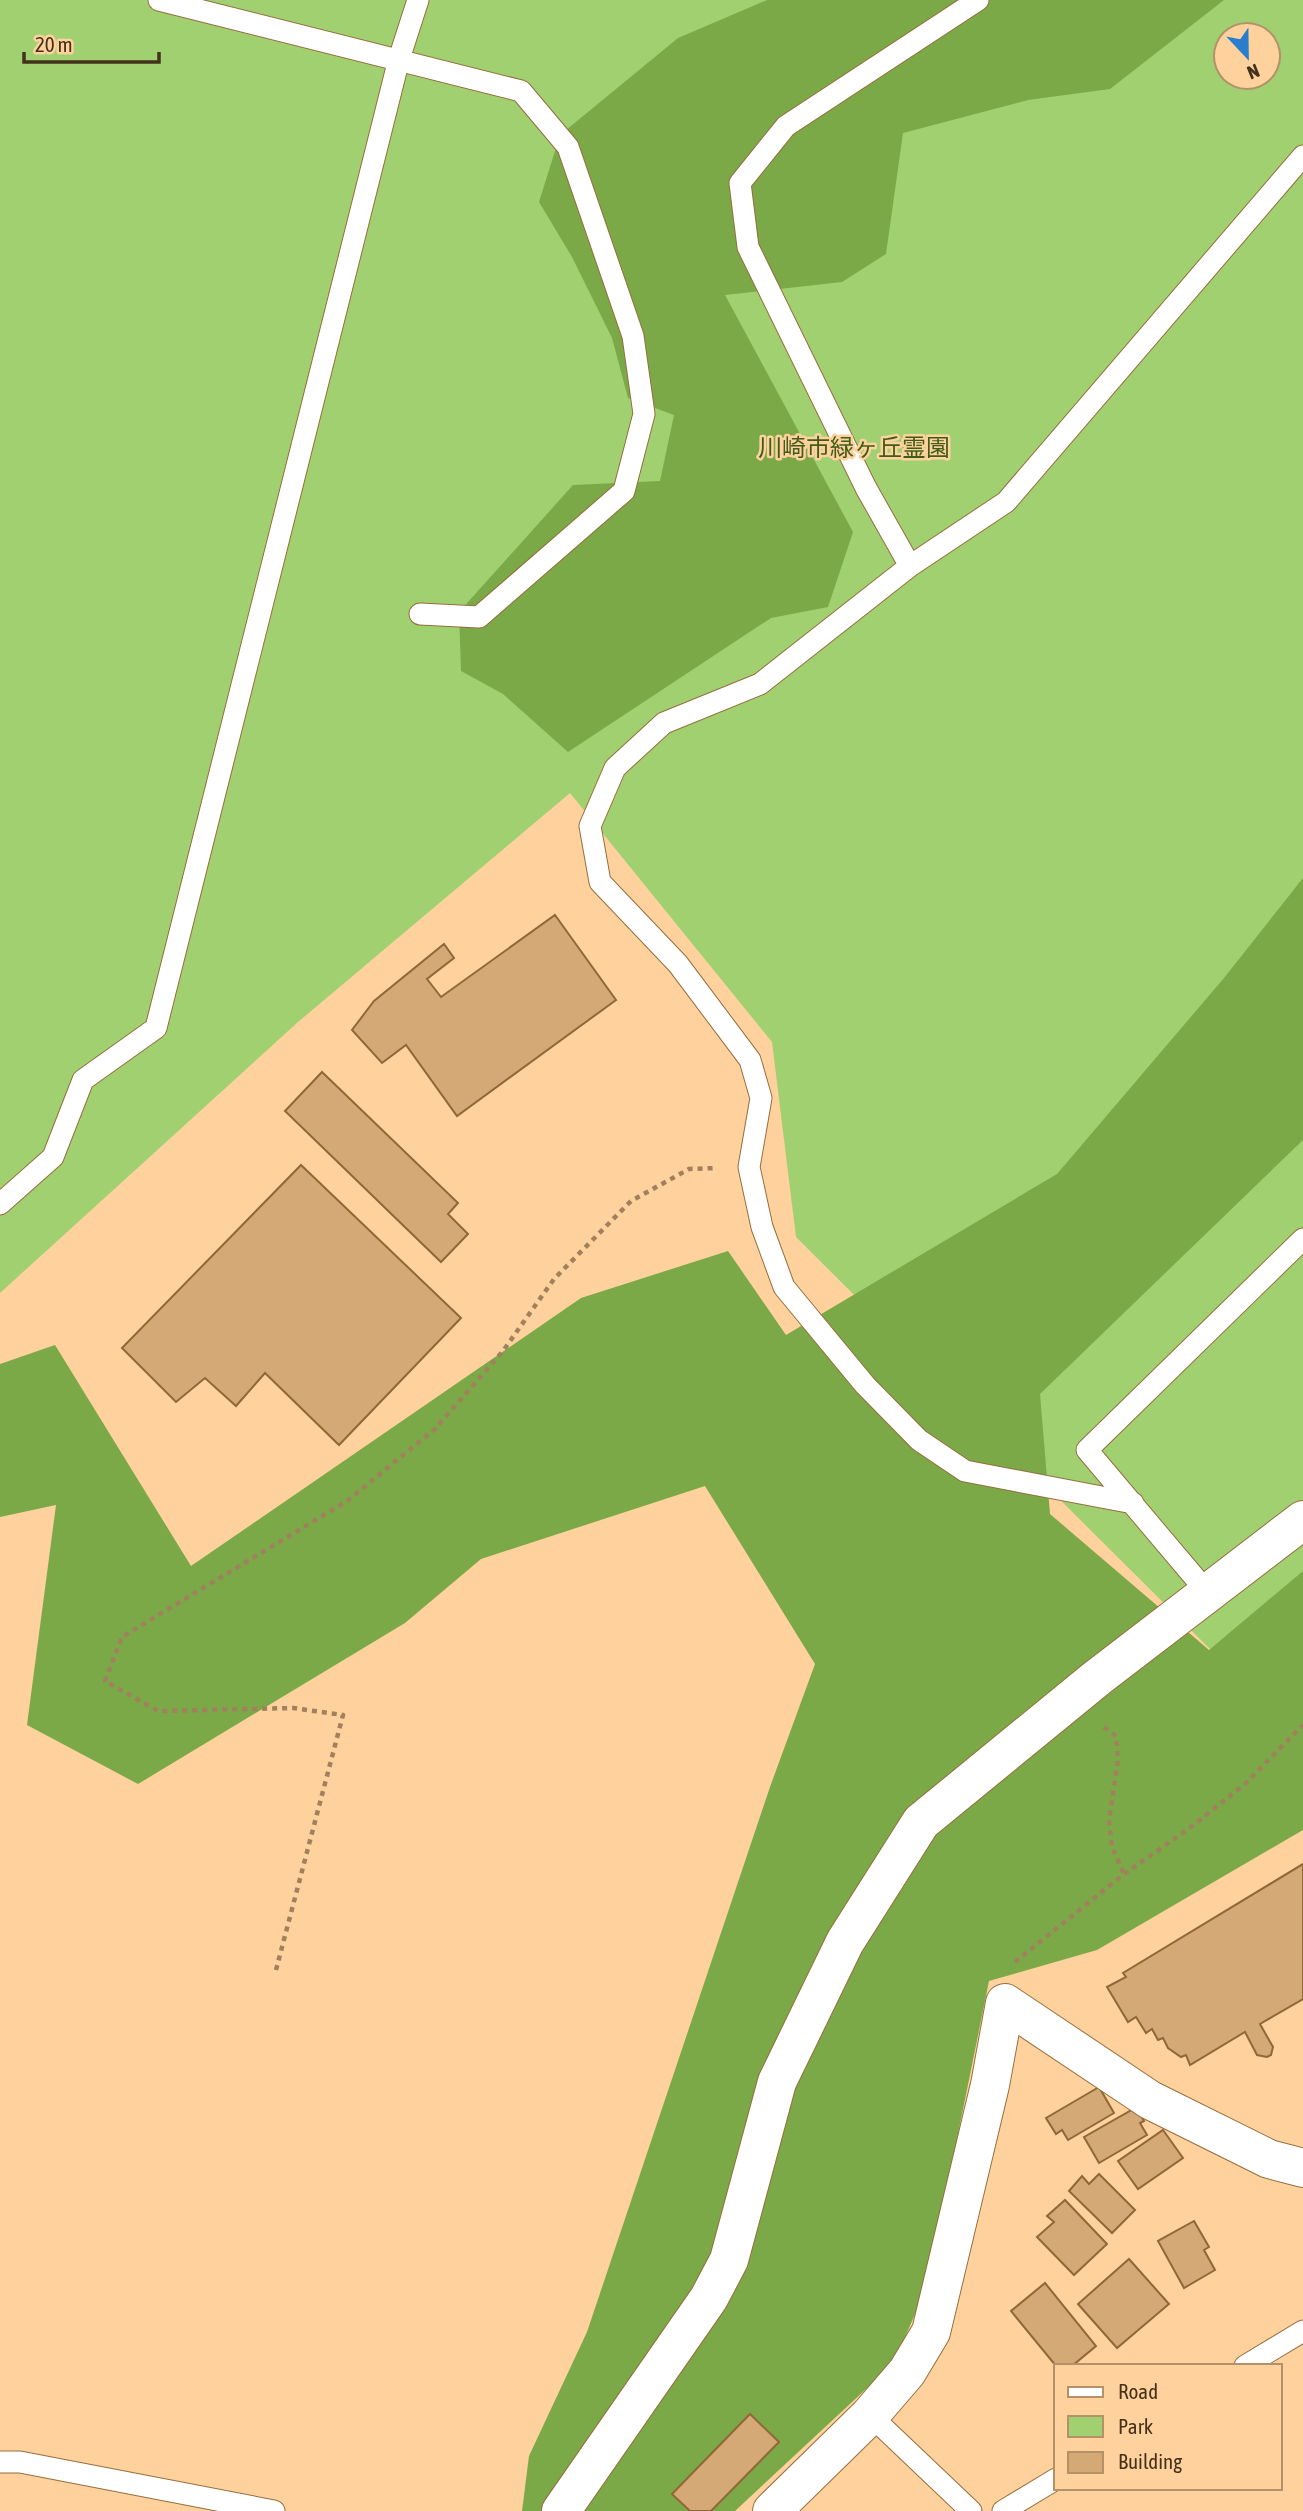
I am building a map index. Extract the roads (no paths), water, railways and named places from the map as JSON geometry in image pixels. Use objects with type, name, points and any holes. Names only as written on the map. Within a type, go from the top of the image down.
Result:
[{"type":"street","points":[[561,2511],[709,2298],[729,2260],[777,2082],[845,1942],[921,1822],[1097,1678],[1303,1520]]},
{"type":"street","points":[[772,2511],[870,2415],[907,2372],[931,2332],[990,2085],[1005,2003],[1150,2099],[1269,2159],[1303,2168]]},
{"type":"lane","points":[[159,0],[521,90],[568,147],[633,336],[644,414],[624,491],[479,617],[420,614]]},
{"type":"lane","points":[[0,1204],[53,1157],[83,1080],[156,1028],[400,59],[418,0]]},
{"type":"lane","points":[[910,566],[866,488],[748,247],[740,183],[786,126],[978,0]]},
{"type":"lane","points":[[1133,1503],[965,1471],[919,1440],[865,1385],[785,1287],[762,1227],[749,1167],[761,1098],[750,1060],[678,964],[600,881],[590,826],[615,768],[664,723],[760,684],[910,566],[1006,502],[1303,156]]},
{"type":"lane","points":[[1207,1592],[1087,1450],[1303,1240]]},
{"type":"lane","points":[[1248,2364],[1303,2331]]},
{"type":"lane","points":[[870,2415],[971,2511]]},
{"type":"lane","points":[[0,2462],[20,2462],[274,2511]]},
{"type":"lane","points":[[1003,2511],[1054,2480]]},
{"type":"park label","name":"川崎市緑ヶ丘霊園","points":[[854,448]]}]
